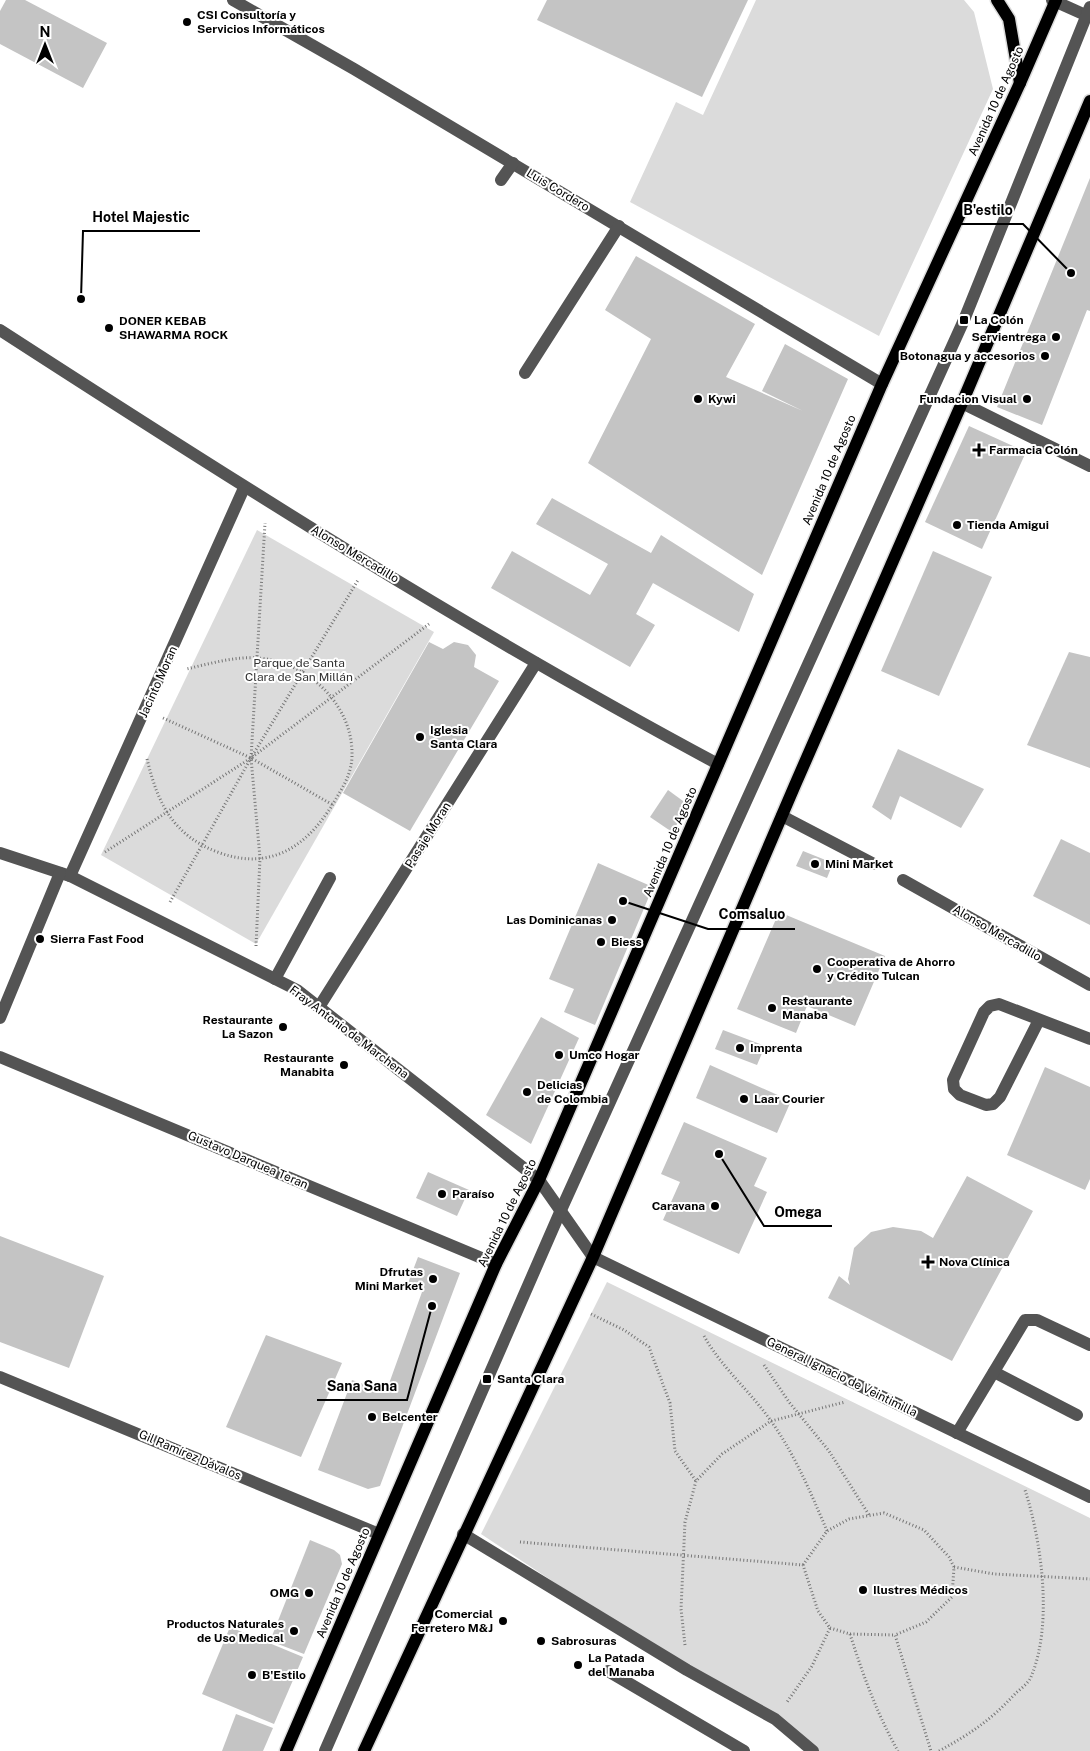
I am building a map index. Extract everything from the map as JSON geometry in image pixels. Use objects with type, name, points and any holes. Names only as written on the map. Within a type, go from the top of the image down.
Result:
[{"type":"main road","points":[[997,0],[1009,19],[1020,83]]},
{"type":"main road","name":"Avenida 10 de Agosto","points":[[286,1751],[496,1264],[539,1180],[882,384],[1020,83],[1054,0]]},
{"type":"main road","points":[[364,1751],[593,1257],[962,403],[1090,101]]},
{"type":"street","name":"Luis Cordero","points":[[233,0],[513,163],[882,384]]},
{"type":"street","points":[[325,1751],[561,1210],[964,320],[1089,13],[1054,0]]},
{"type":"street","points":[[501,180],[513,163]]},
{"type":"street","points":[[525,373],[618,226]]},
{"type":"street","name":"Alonso Mercadillo","points":[[0,330],[244,488],[536,663],[718,764]]},
{"type":"street","points":[[962,403],[1090,466]]},
{"type":"street","name":"Jacinto Moran","points":[[0,1018],[244,488]]},
{"type":"street","name":"Pasaje Moran","points":[[319,1007],[536,663]]},
{"type":"street","points":[[782,816],[874,864]]},
{"type":"street","name":"Fray Antonio de Marchena","points":[[0,853],[65,875],[297,990],[539,1180],[593,1257]]},
{"type":"street","points":[[275,979],[330,878]]},
{"type":"street","name":"Alonso Mercadillo","points":[[903,880],[1090,986]]},
{"type":"street","points":[[1039,1020],[1000,1098],[992,1104],[986,1105],[960,1095],[954,1089],[953,1080],[984,1012],[990,1006],[999,1004],[1090,1039]]},
{"type":"street","name":"Gustavo Darquea Teran","points":[[0,1056],[496,1264]]},
{"type":"street","name":"General Ignacio de Veintimilla","points":[[593,1257],[1090,1496]]},
{"type":"street","points":[[957,1433],[1025,1320],[1037,1320],[1090,1345]]},
{"type":"street","points":[[994,1372],[1078,1415]]},
{"type":"street","name":"Gil Ramírez Dávalos","points":[[0,1377],[379,1534]]},
{"type":"street","points":[[463,1534],[687,1670],[775,1719],[813,1751]]},
{"type":"street","points":[[608,1671],[744,1751]]},
{"type":"path","points":[[255,950],[260,858],[251,758],[265,522]]},
{"type":"path","points":[[166,909],[251,758],[361,576]]},
{"type":"path","points":[[101,854],[251,758],[431,622]]},
{"type":"path","points":[[146,755],[153,783],[166,813],[182,832],[202,846],[230,856],[260,858],[292,850],[315,831],[333,804],[348,776],[352,754],[346,724],[332,697],[319,683],[303,672],[281,662],[257,658],[222,662],[178,671]]},
{"type":"path","points":[[158,716],[251,758],[333,804]]},
{"type":"path","points":[[589,1313],[624,1330],[649,1347],[670,1403],[675,1451],[696,1481]]},
{"type":"path","points":[[703,1333],[716,1358],[771,1420],[803,1473],[827,1531]]},
{"type":"path","points":[[761,1360],[789,1402],[830,1451],[869,1515]]},
{"type":"path","points":[[687,1670],[682,1609],[685,1522],[696,1481],[722,1454],[771,1420],[855,1400]]},
{"type":"path","points":[[939,1751],[992,1718],[1030,1679],[1042,1636],[1041,1576],[1037,1534],[1023,1482]]},
{"type":"path","points":[[884,1513],[924,1530],[949,1557],[954,1568],[952,1597],[926,1622],[895,1635],[850,1634],[830,1628],[818,1611],[803,1565],[827,1531],[850,1519],[884,1513]]},
{"type":"path","points":[[519,1542],[803,1565]]},
{"type":"path","points":[[954,1568],[994,1574],[1090,1579]]},
{"type":"path","points":[[775,1719],[812,1666],[830,1628]]},
{"type":"path","points":[[850,1634],[866,1684],[885,1728],[898,1751]]},
{"type":"path","points":[[895,1635],[931,1751]]},
{"type":"green space","points":[[756,0],[964,0],[974,12],[993,89],[879,336],[630,202],[676,102],[703,115]]},
{"type":"green space","name":"Parque de Santa Clara de San Millán","points":[[257,530],[434,632],[256,944],[101,855]]},
{"type":"green space","points":[[607,1282],[1090,1518],[1090,1751],[813,1751],[775,1719],[687,1670],[481,1534]]},
{"type":"building","points":[[6,0],[25,0],[107,43],[83,88],[0,44],[0,11]]},
{"type":"building","points":[[547,0],[748,0],[702,97],[537,20]]},
{"type":"building","points":[[1090,178],[1090,311],[1087,310],[1042,425],[997,407]]},
{"type":"building","name":"Kywi","points":[[636,256],[755,324],[726,377],[803,411],[762,391],[785,344],[848,379],[762,575],[588,463],[651,339],[605,310]]},
{"type":"building","points":[[969,426],[1026,452],[982,549],[925,522]]},
{"type":"building","points":[[552,498],[651,553],[661,535],[754,594],[739,632],[653,583],[636,614],[655,625],[630,667],[491,588],[512,551],[590,595],[608,564],[536,524]]},
{"type":"building","points":[[933,551],[992,577],[939,696],[881,671]]},
{"type":"building","name":"Iglesia Santa Clara","points":[[429,642],[443,649],[454,642],[468,645],[476,655],[474,667],[499,681],[410,831],[343,793]]},
{"type":"building","points":[[1069,652],[1090,657],[1090,768],[1027,745]]},
{"type":"building","points":[[898,749],[984,789],[961,828],[900,796],[891,820],[872,807]]},
{"type":"building","points":[[668,790],[683,801],[686,810],[672,832],[650,817]]},
{"type":"building","points":[[1061,839],[1090,853],[1090,925],[1033,896]]},
{"type":"building","name":"Mini Market","points":[[803,851],[833,863],[827,878],[796,866]]},
{"type":"building","points":[[598,863],[653,887],[595,1025],[564,1012],[574,989],[549,979]]},
{"type":"building","name":"Cooperativa de Ahorro y Crédito Tulcan","points":[[779,912],[885,956],[855,1026],[807,1006],[796,1033],[737,1009]]},
{"type":"building","name":"Delicias de Colombia","points":[[541,1017],[579,1038],[531,1144],[486,1115]]},
{"type":"building","name":"Imprenta","points":[[723,1030],[765,1046],[757,1065],[715,1049]]},
{"type":"building","name":"Laar Courier","points":[[710,1065],[791,1101],[777,1133],[696,1098]]},
{"type":"building","points":[[1045,1067],[1090,1087],[1090,1179],[1085,1190],[1007,1155]]},
{"type":"building","name":"Caravana","points":[[684,1122],[767,1158],[754,1186],[767,1192],[739,1254],[663,1220],[680,1182],[661,1174]]},
{"type":"building","name":"Paraíso","points":[[428,1172],[469,1190],[457,1216],[416,1198]]},
{"type":"building","name":"Nova Clínica","points":[[967,1176],[1033,1211],[952,1361],[828,1298],[839,1276],[850,1285],[848,1279],[854,1248],[871,1232],[893,1227],[921,1231],[933,1238]]},
{"type":"building","points":[[0,1236],[104,1276],[69,1368],[0,1342]]},
{"type":"building","points":[[418,1257],[460,1273],[380,1486],[368,1489],[318,1470],[352,1380],[386,1392],[422,1292],[407,1286]]},
{"type":"building","points":[[266,1335],[342,1363],[301,1457],[226,1427]]},
{"type":"building","points":[[310,1540],[334,1550],[340,1555],[342,1564],[304,1654],[270,1641]]},
{"type":"building","name":"B'Estilo","points":[[230,1627],[303,1657],[274,1724],[202,1694]]},
{"type":"building","points":[[236,1714],[273,1728],[263,1751],[222,1751]]},
{"type":"place","name":"CSI Consultoría y Servicios Informáticos","points":[[187,22]]},
{"type":"place","name":"B'estilo","points":[[1071,273]]},
{"type":"place","name":"Hotel Majestic","points":[[81,299]]},
{"type":"place","name":"La Colón","points":[[964,320]]},
{"type":"place","name":"DONER KEBAB SHAWARMA ROCK","points":[[109,328]]},
{"type":"place","name":"Servientrega","points":[[1056,337]]},
{"type":"place","name":"Botonagua y accesorios","points":[[1045,356]]},
{"type":"place","name":"Kywi","points":[[698,399]]},
{"type":"place","name":"Fundacion Visual","points":[[1027,399]]},
{"type":"place","name":"Farmacia Colón","points":[[979,450]]},
{"type":"place","name":"Tienda Amigui","points":[[957,525]]},
{"type":"place","name":"Iglesia Santa Clara","points":[[420,737]]},
{"type":"place","name":"Mini Market","points":[[815,864]]},
{"type":"place","name":"Comsaluo","points":[[623,901]]},
{"type":"place","name":"Las Dominicanas","points":[[612,920]]},
{"type":"place","name":"Sierra Fast Food","points":[[40,939]]},
{"type":"place","name":"Biess","points":[[601,942]]},
{"type":"place","name":"Cooperativa de Ahorro y Crédito Tulcan","points":[[817,969]]},
{"type":"place","name":"Restaurante Manaba","points":[[772,1008]]},
{"type":"place","name":"Restaurante La Sazon","points":[[283,1027]]},
{"type":"place","name":"Imprenta","points":[[740,1048]]},
{"type":"place","name":"Umco Hogar","points":[[559,1055]]},
{"type":"place","name":"Restaurante Manabita","points":[[344,1065]]},
{"type":"place","name":"Delicias de Colombia","points":[[527,1092]]},
{"type":"place","name":"Laar Courier","points":[[744,1099]]},
{"type":"place","name":"Omega","points":[[719,1154]]},
{"type":"place","name":"Paraíso","points":[[442,1194]]},
{"type":"place","name":"Caravana","points":[[715,1206]]},
{"type":"place","name":"Nova Clínica","points":[[928,1262]]},
{"type":"place","name":"Dfrutas Mini Market","points":[[433,1279]]},
{"type":"place","name":"Sana Sana","points":[[432,1306]]},
{"type":"place","name":"Santa Clara","points":[[487,1379]]},
{"type":"place","name":"Belcenter","points":[[372,1417]]},
{"type":"place","name":"Ilustres Médicos","points":[[863,1590]]},
{"type":"place","name":"OMG","points":[[309,1593]]},
{"type":"place","name":"Comercial Ferretero M&J","points":[[503,1621]]},
{"type":"place","name":"Productos Naturales de Uso Medical","points":[[294,1631]]},
{"type":"place","name":"Sabrosuras","points":[[541,1641]]},
{"type":"place","name":"La Patada del Manaba","points":[[578,1665]]},
{"type":"place","name":"B'Estilo","points":[[252,1675]]}]
